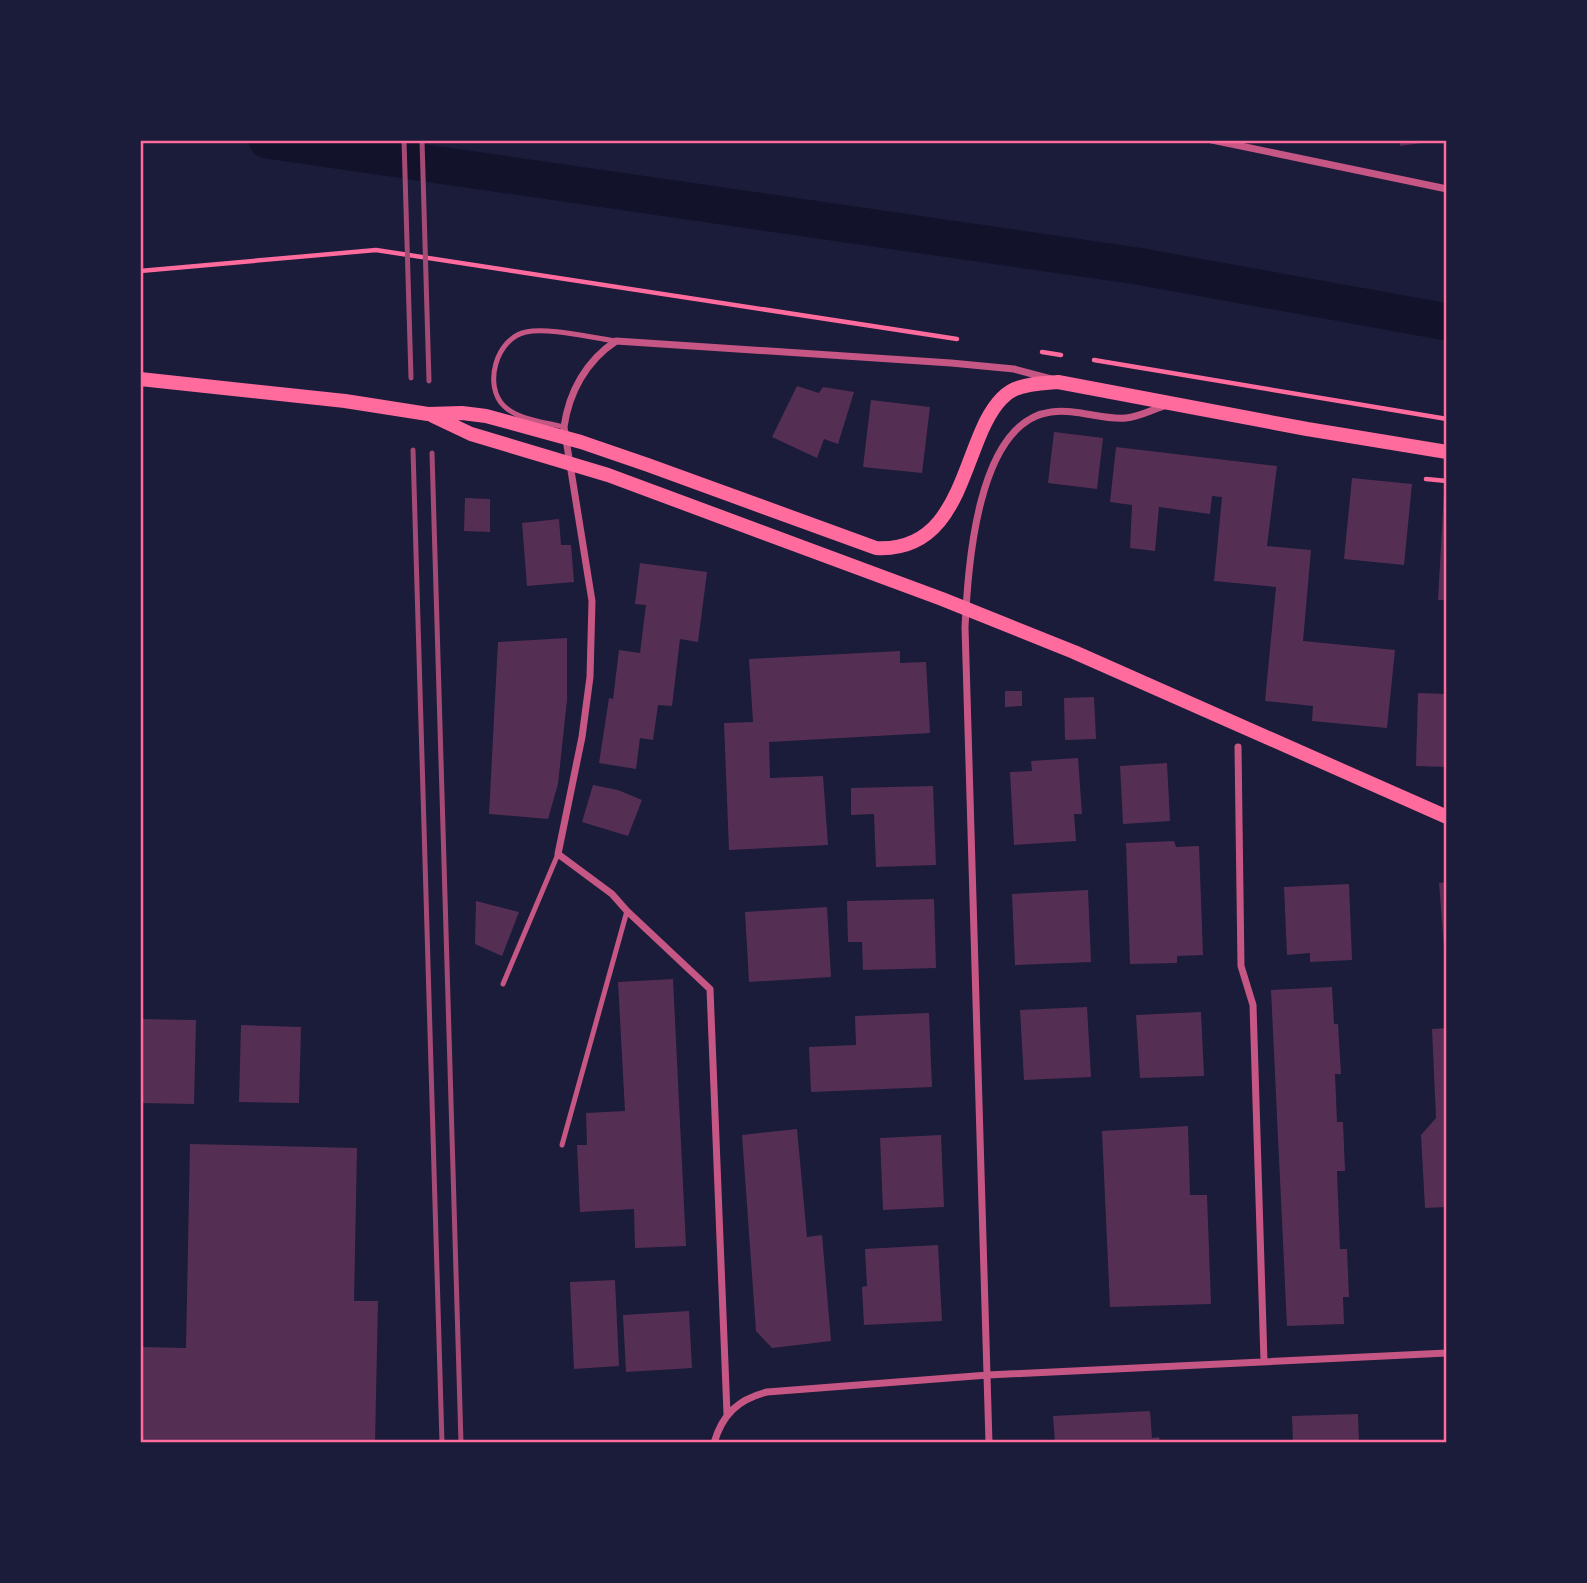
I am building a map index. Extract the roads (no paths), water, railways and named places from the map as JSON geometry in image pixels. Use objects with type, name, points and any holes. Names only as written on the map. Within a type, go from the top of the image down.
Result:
[{"type":"main road","points":[[140,379],[345,401],[428,414],[462,413],[486,416],[581,442],[858,543],[892,549],[910,543],[933,529],[953,503],[987,419],[998,403],[1013,390],[1029,384],[1058,382],[1307,429],[1447,452]]},
{"type":"main road","points":[[428,414],[471,435],[620,479],[942,599],[1074,652],[1447,817]]},
{"type":"street","points":[[1212,140],[1447,189]]},
{"type":"street","points":[[714,1443],[727,1414],[710,989],[612,894],[558,854],[582,737],[591,652],[592,601],[564,427],[569,402],[582,375],[603,350],[616,341],[951,363],[1014,369],[1058,382]]},
{"type":"street","points":[[989,1443],[964,628],[974,535],[992,468],[1000,450],[1010,436],[1028,421],[1039,414],[1062,411],[1127,418],[1171,404]]},
{"type":"street","points":[[1238,747],[1241,965],[1253,1005],[1264,1361]]},
{"type":"street","points":[[727,1414],[745,1400],[767,1392],[988,1375],[1447,1353]]},
{"type":"lane","points":[[564,427],[519,416],[502,405],[497,396],[495,373],[500,350],[510,340],[529,331],[616,341]]},
{"type":"lane","points":[[503,985],[558,854]]},
{"type":"lane","points":[[562,1145],[627,911]]},
{"type":"waterway","points":[[267,140],[1137,266],[1447,322]]},
{"type":"railway","points":[[404,140],[411,378]]},
{"type":"railway","points":[[422,140],[429,381]]},
{"type":"railway","points":[[413,450],[442,1443]]},
{"type":"railway","points":[[432,453],[461,1443]]}]
